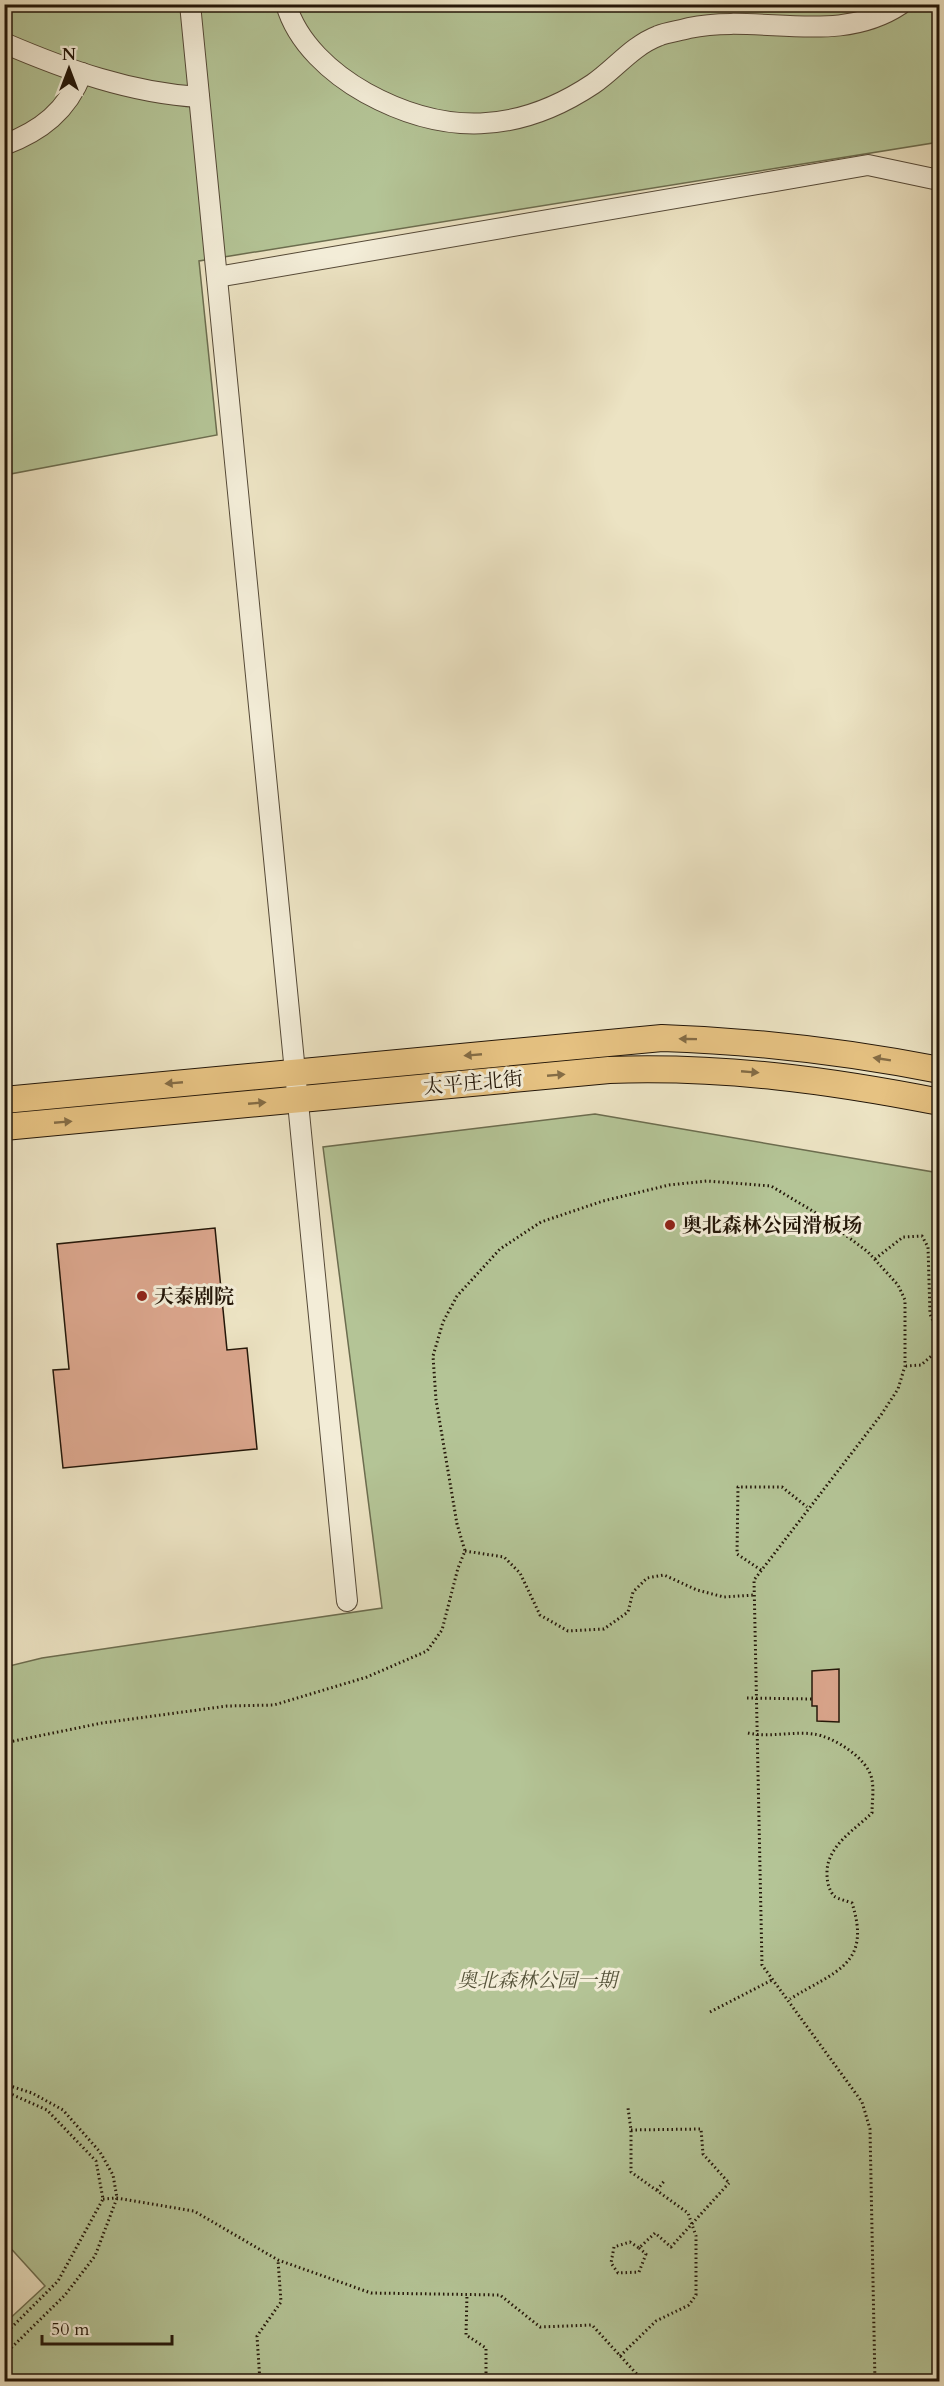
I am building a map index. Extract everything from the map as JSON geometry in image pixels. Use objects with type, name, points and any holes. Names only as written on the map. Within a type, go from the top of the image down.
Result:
[{"type":"main road","name":"太平庄北街","points":[[4,1100],[662,1038],[720,1040],[829,1051],[939,1070]]},
{"type":"main road","name":"太平庄北街","points":[[4,1127],[609,1070],[661,1068],[771,1074],[825,1081],[939,1102]]},
{"type":"lane","points":[[190,4],[347,1601]]},
{"type":"lane","points":[[286,4],[301,34],[320,59],[352,85],[416,116],[459,124],[500,122],[534,116],[593,84],[626,56],[657,36],[693,27],[777,14],[818,27],[850,26],[885,15],[901,4]]},
{"type":"lane","points":[[4,43],[82,74],[141,90],[199,97]]},
{"type":"lane","points":[[4,145],[33,133],[56,115],[69,100],[82,74]]},
{"type":"lane","points":[[217,277],[868,165],[934,179],[939,178]]},
{"type":"path","points":[[4,1743],[31,1736],[114,1722],[227,1706],[274,1705],[367,1677],[427,1651],[442,1630],[458,1568],[465,1551],[457,1524],[436,1400],[433,1356],[443,1322],[457,1296],[500,1249],[541,1222],[603,1201],[669,1185],[707,1181],[771,1186],[816,1213],[875,1259],[898,1285],[905,1300],[905,1366],[898,1389],[881,1414],[754,1580],[762,1965],[862,2102],[870,2129],[875,2382]]},
{"type":"path","points":[[875,1259],[903,1237],[922,1236],[928,1247],[930,1314],[935,1326],[938,1352],[921,1365],[905,1366]]},
{"type":"path","points":[[761,1570],[737,1554],[738,1487],[782,1487],[808,1508]]},
{"type":"path","points":[[465,1551],[504,1557],[520,1573],[540,1615],[568,1631],[604,1629],[627,1612],[633,1593],[647,1578],[664,1575],[696,1590],[724,1597],[754,1595]]},
{"type":"path","points":[[747,1698],[812,1699]]},
{"type":"path","points":[[748,1733],[758,1735],[813,1734],[831,1739],[866,1764],[872,1780],[872,1813],[841,1841],[831,1854],[827,1867],[827,1884],[835,1896],[852,1903],[857,1920],[857,1944],[852,1960],[789,2000]]},
{"type":"path","points":[[710,2012],[774,1979]]},
{"type":"path","points":[[4,2084],[32,2093],[63,2110],[100,2152],[113,2175],[117,2198],[95,2256],[65,2295],[4,2355]]},
{"type":"path","points":[[4,2091],[47,2110],[96,2162],[103,2199],[58,2281],[4,2335]]},
{"type":"path","points":[[620,2356],[656,2321],[689,2305],[696,2295],[696,2236],[688,2213],[631,2172],[631,2130],[628,2108]]},
{"type":"path","points":[[631,2130],[700,2129],[703,2154],[729,2183],[672,2247],[655,2233],[639,2248]]},
{"type":"path","points":[[657,2190],[665,2180]]},
{"type":"path","points":[[103,2199],[117,2198],[194,2211],[278,2260],[371,2293],[500,2295],[540,2326],[592,2325],[644,2382]]},
{"type":"path","points":[[630,2242],[639,2248],[646,2254],[639,2272],[618,2273],[611,2264],[614,2247],[630,2242]]},
{"type":"path","points":[[260,2382],[257,2336],[281,2302],[278,2260]]},
{"type":"path","points":[[447,2382],[486,2379],[486,2348],[466,2335],[467,2294]]},
{"type":"green space","points":[[5,5],[939,5],[939,142],[199,261],[217,435],[5,475]]},
{"type":"green space","name":"奥北森林公园一期","points":[[595,1114],[939,1173],[939,2381],[5,2381],[5,2323],[45,2286],[5,2242],[5,1667],[42,1658],[382,1608],[323,1147]]},
{"type":"building","name":"天泰剧院","points":[[215,1228],[227,1350],[247,1348],[257,1449],[63,1468],[53,1370],[69,1369],[57,1244]]},
{"type":"building","points":[[839,1669],[839,1722],[817,1721],[817,1706],[812,1706],[812,1671]]},
{"type":"place","name":"奥北森林公园滑板场","points":[[670,1225]]},
{"type":"place","name":"天泰剧院","points":[[142,1296]]}]
